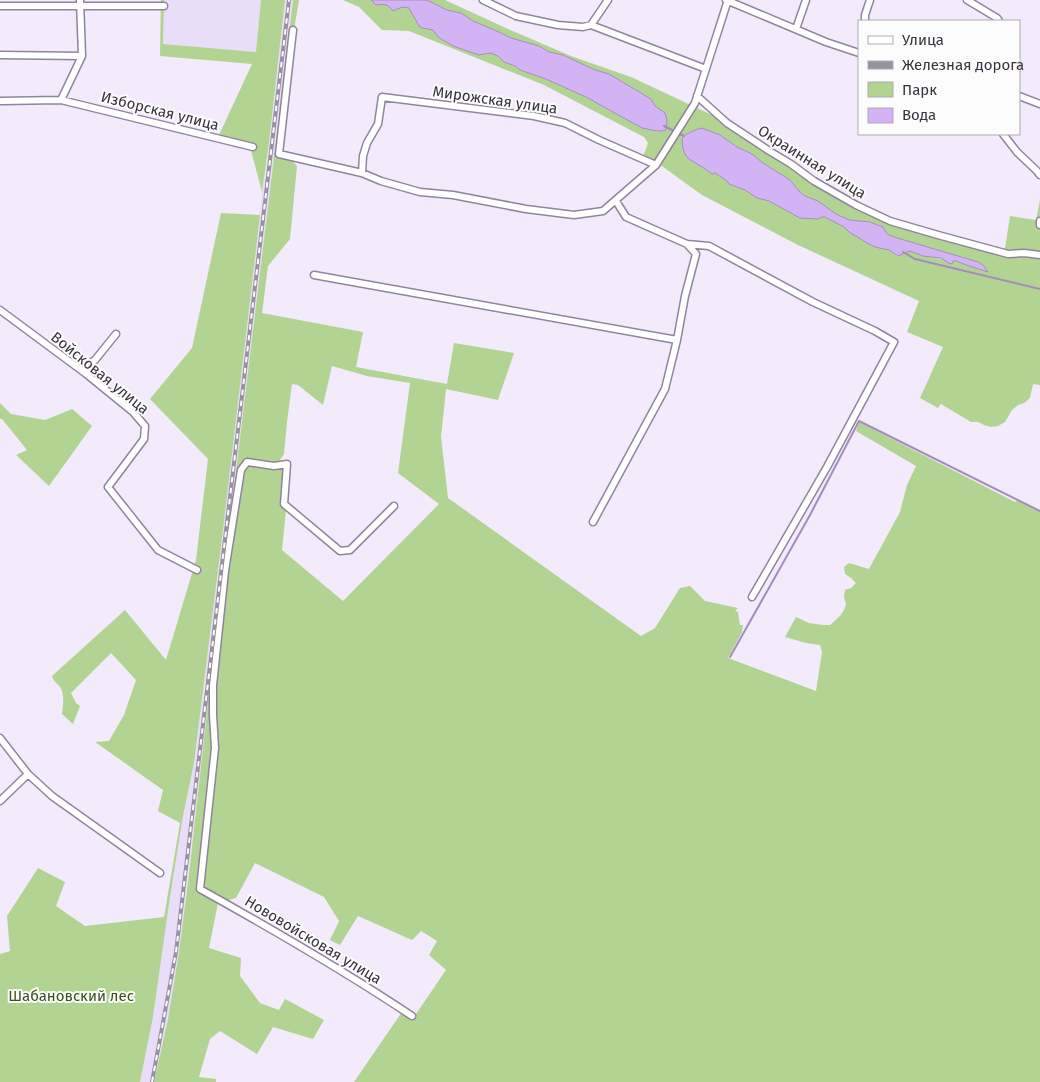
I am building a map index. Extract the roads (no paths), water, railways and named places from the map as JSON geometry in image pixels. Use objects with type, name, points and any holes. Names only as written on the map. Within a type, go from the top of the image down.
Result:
[{"type":"street","points":[[483,0],[516,16],[558,25],[583,27],[591,25],[706,69]]},
{"type":"street","points":[[591,25],[608,0]]},
{"type":"street","points":[[292,30],[279,154],[362,174],[420,192],[452,195],[526,209],[574,215],[603,211],[656,165],[695,103],[727,0],[826,42],[858,52]]},
{"type":"street","points":[[796,29],[806,0]]},
{"type":"street","points":[[865,20],[870,0]]},
{"type":"street","points":[[967,0],[998,20]]},
{"type":"street","points":[[0,6],[26,3],[132,3],[164,6]]},
{"type":"street","points":[[61,100],[82,56],[80,3]]},
{"type":"street","points":[[0,55],[82,56]]},
{"type":"street","name":"Окраинная улица","points":[[697,96],[727,123],[814,181],[856,205],[890,220],[938,235],[1008,254],[1040,255]]},
{"type":"street","points":[[1020,96],[1040,104]]},
{"type":"street","name":"Мирожская улица","points":[[362,174],[363,156],[367,143],[378,124],[382,97],[508,112],[565,123],[656,165]]},
{"type":"street","name":"Изборская улица","points":[[0,101],[61,100],[253,147]]},
{"type":"street","points":[[1004,135],[1017,152],[1040,175]]},
{"type":"street","points":[[616,201],[626,218],[687,244],[709,246],[813,302],[875,330],[894,342],[827,467],[752,597]]},
{"type":"street","points":[[593,522],[665,389],[696,254],[687,244]]},
{"type":"street","points":[[314,275],[677,340]]},
{"type":"street","name":"Войсковая улица","points":[[0,310],[85,373],[133,412],[145,426],[144,439],[108,488],[158,550],[196,570]]},
{"type":"street","points":[[85,373],[89,364],[95,360],[116,334]]},
{"type":"street","name":"Нововойсковая улица","points":[[394,506],[350,550],[340,551],[284,504],[286,464],[274,466],[246,462],[241,470],[225,571],[213,685],[212,715],[216,748],[200,889],[312,952],[412,1016]]},
{"type":"street","points":[[0,738],[28,774],[52,796],[160,873]]},
{"type":"street","points":[[0,801],[28,774]]},
{"type":"water","points":[[371,0],[427,0],[447,10],[461,13],[473,21],[511,38],[539,46],[549,52],[563,55],[595,70],[609,74],[651,99],[655,106],[665,113],[667,120],[666,130],[657,131],[642,128],[586,97],[546,79],[520,70],[491,53],[479,55],[453,46],[438,37],[433,30],[419,26],[409,8],[402,7],[393,11],[388,6],[376,5]]},
{"type":"water","points":[[702,128],[720,135],[737,147],[752,154],[790,180],[805,196],[818,201],[836,214],[849,220],[870,222],[883,227],[887,234],[894,237],[978,262],[988,272],[956,261],[950,264],[941,258],[923,256],[910,251],[898,256],[889,250],[869,244],[825,217],[818,219],[800,218],[769,201],[757,198],[745,190],[729,184],[715,173],[712,174],[688,158],[685,153],[682,144],[683,137]]},
{"type":"waterway","points":[[664,126],[684,136]]},
{"type":"waterway","points":[[903,252],[915,259],[1040,289]]},
{"type":"waterway","points":[[730,657],[810,515],[859,421],[1040,511]]},
{"type":"railway","points":[[152,1082],[176,952],[289,0]]},
{"type":"park label","name":"Шабановский лес","points":[[71,996]]}]
